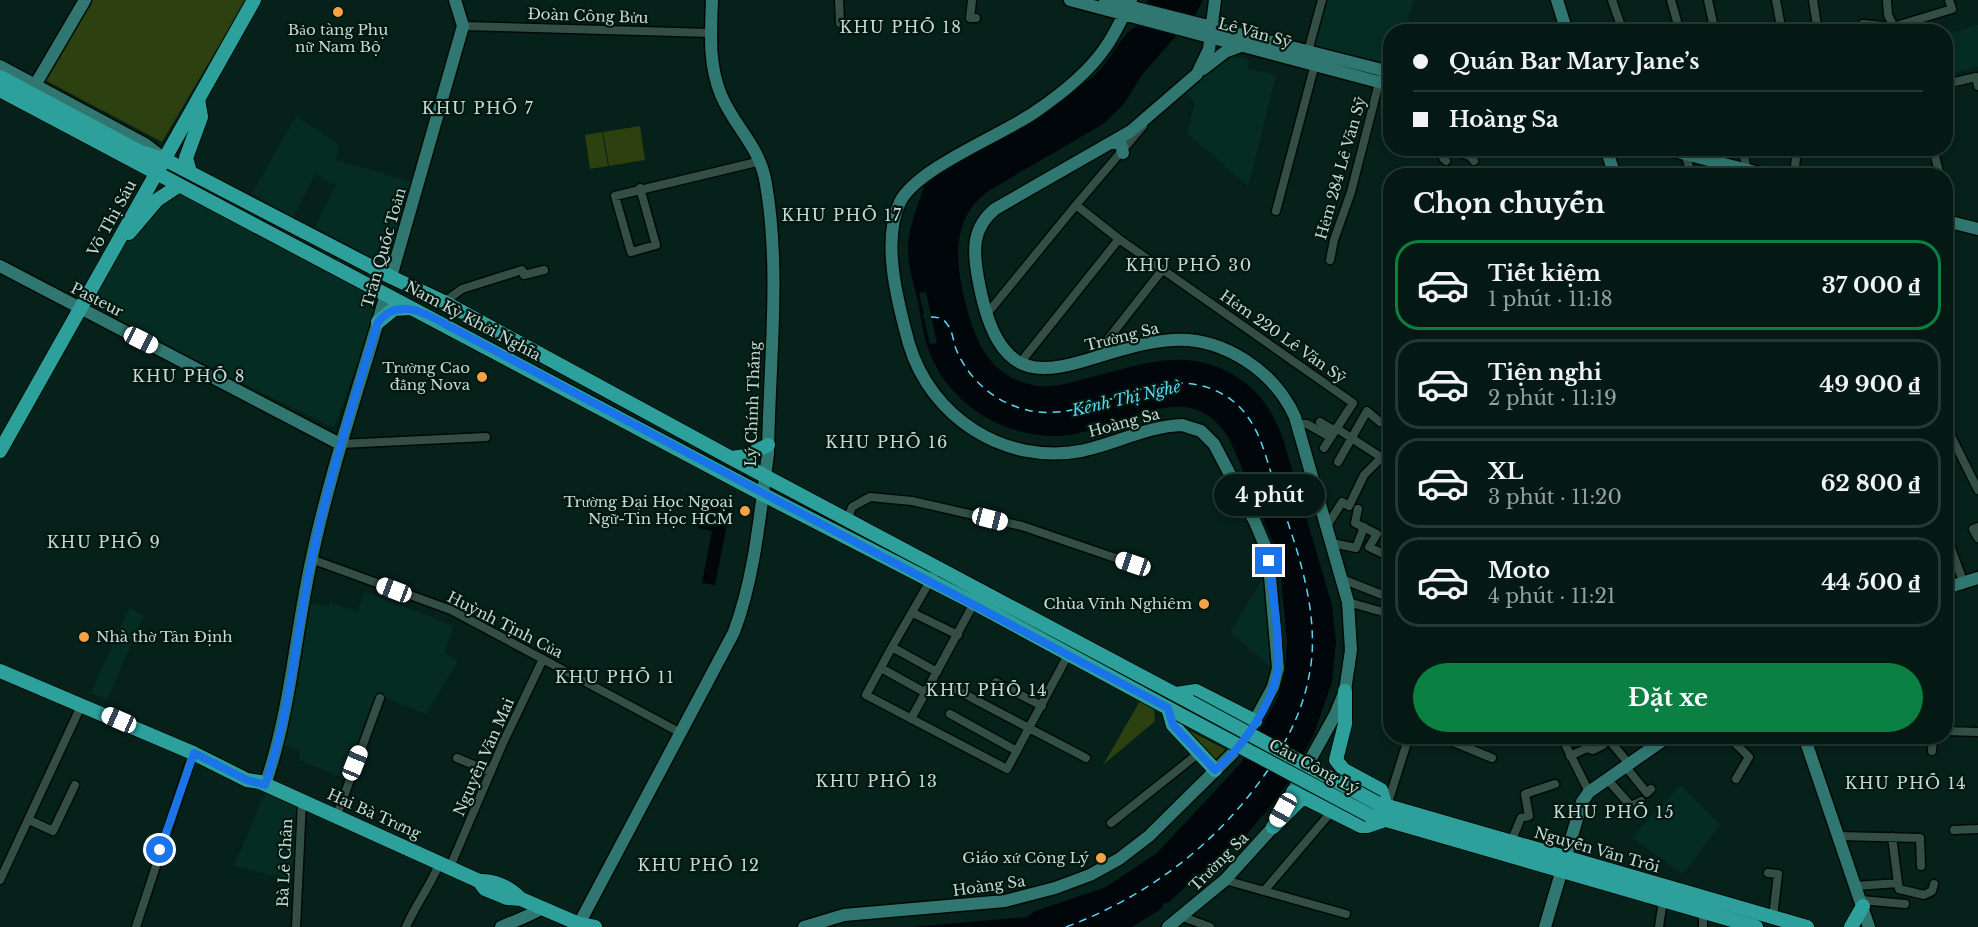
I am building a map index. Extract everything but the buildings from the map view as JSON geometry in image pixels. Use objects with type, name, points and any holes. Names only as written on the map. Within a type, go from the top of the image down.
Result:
[{"type":"main road","name":"Võ Thị Sáu","points":[[0,452],[254,0]]},
{"type":"main road","name":"Nam Kỳ Khởi Nghĩa","points":[[0,77],[33,89],[140,152],[164,159],[391,277],[444,302],[731,458],[848,518],[1190,702]]},
{"type":"main road","name":"Nam Kỳ Khởi Nghĩa","points":[[0,90],[762,494],[931,580],[1174,711]]},
{"type":"main road","points":[[190,172],[186,158],[188,146],[201,117],[198,99]]},
{"type":"main road","points":[[120,238],[128,234],[166,192],[178,186]]},
{"type":"main road","points":[[378,322],[394,309],[416,310]]},
{"type":"main road","points":[[731,458],[746,456],[768,445]]},
{"type":"main road","name":"Hai Bà Trưng","points":[[0,665],[28,681]]},
{"type":"main road","name":"Hai Bà Trưng","points":[[0,670],[228,769],[251,775],[259,782],[337,815],[479,881],[489,880],[510,889],[520,899],[580,925],[595,927]]},
{"type":"main road","points":[[1138,692],[1150,680]]},
{"type":"main road","points":[[1176,694],[1196,691],[1255,721]]},
{"type":"main road","points":[[1345,691],[1345,724],[1336,761],[1344,770],[1381,790],[1382,805]]},
{"type":"main road","name":"Cầu Công Lý","points":[[1190,702],[1382,805]]},
{"type":"main road","points":[[1174,711],[1173,725],[1215,770]]},
{"type":"main road","name":"Cầu Công Lý","points":[[1174,711],[1376,818]]},
{"type":"main road","points":[[1273,827],[1298,795],[1364,826],[1376,818]]},
{"type":"main road","name":"Nguyễn Văn Trỗi","points":[[1382,805],[1511,842],[1565,865],[1663,900],[1756,927]]},
{"type":"main road","name":"Nguyễn Văn Trỗi","points":[[1376,818],[1807,927]]},
{"type":"main road","points":[[1851,927],[1862,903]]},
{"type":"street","points":[[33,89],[85,0]]},
{"type":"street","points":[[455,0],[463,26]]},
{"type":"street","name":"Lý Chính Thắng","points":[[580,925],[679,732],[726,648],[744,606],[765,476],[768,445],[772,243],[761,161],[722,97],[710,58],[712,0]]},
{"type":"street","points":[[839,0],[840,23]]},
{"type":"street","points":[[972,0],[970,18],[976,18]]},
{"type":"street","points":[[1070,0],[1128,7]]},
{"type":"street","points":[[1105,0],[1139,13],[1204,30]]},
{"type":"street","points":[[1197,74],[1206,59],[1204,30],[1215,0]]},
{"type":"street","points":[[1276,211],[1322,0]]},
{"type":"street","points":[[1557,0],[1565,24]]},
{"type":"street","points":[[1612,0],[1620,24]]},
{"type":"street","points":[[1671,0],[1678,24]]},
{"type":"street","points":[[1708,0],[1713,24]]},
{"type":"street","points":[[1776,0],[1780,24]]},
{"type":"street","points":[[1813,0],[1817,24]]},
{"type":"street","points":[[1887,0],[1892,24]]},
{"type":"street","points":[[1910,24],[1952,9],[1949,0]]},
{"type":"street","name":"Hoàng Sa","points":[[804,927],[844,915],[994,903],[1068,884],[1110,864],[1140,844],[1235,753],[1273,687],[1278,669],[1269,561],[1261,534],[1214,444],[1195,428],[1175,426],[1080,451],[1041,453],[1010,447],[977,432],[947,410],[919,371],[908,338],[891,259],[895,217],[909,189],[934,170],[1024,119],[1052,100],[1100,56],[1128,7]]},
{"type":"street","name":"Đoàn Công Bửu","points":[[463,26],[711,33]]},
{"type":"street","name":"Trần Quốc Toản","points":[[259,782],[285,719],[311,559],[340,444],[378,322],[463,26]]},
{"type":"street","name":"Lê Văn Sỹ","points":[[1204,30],[1244,46],[1383,78]]},
{"type":"street","name":"Lê Văn Sỹ","points":[[1204,30],[1309,60]]},
{"type":"street","points":[[1119,239],[1020,363],[1000,346],[985,315],[974,248],[977,231],[983,220],[1003,203],[1113,142],[1153,113],[1225,52],[1244,46]]},
{"type":"street","name":"Nam Kỳ Khởi Nghĩa","points":[[0,66],[33,89]]},
{"type":"street","points":[[1953,83],[1977,80]]},
{"type":"street","name":"Hẻm 284 Lê Văn Sỹ","points":[[1330,260],[1334,240],[1383,85]]},
{"type":"street","points":[[985,315],[1076,205],[1123,153],[1153,113]]},
{"type":"street","points":[[1113,142],[1121,144],[1123,153]]},
{"type":"street","points":[[1443,156],[1446,161]]},
{"type":"street","points":[[1470,156],[1474,161]]},
{"type":"street","points":[[1709,156],[1722,168]]},
{"type":"street","points":[[640,188],[656,245],[631,252],[615,196],[640,188],[761,161]]},
{"type":"street","name":"Hẻm 220 Lê Văn Sỹ","points":[[1076,205],[1119,239],[1353,403],[1324,448]]},
{"type":"street","points":[[1953,223],[1978,229]]},
{"type":"street","name":"Pasteur","points":[[0,266],[201,369],[340,444]]},
{"type":"street","points":[[1092,360],[1162,269]]},
{"type":"street","points":[[444,302],[462,289],[522,270],[524,275],[544,270]]},
{"type":"street","name":"Trường Sa","points":[[1020,363],[1048,369],[1092,360],[1161,341],[1195,341],[1212,344],[1242,358],[1265,375],[1286,399],[1297,424],[1348,602],[1351,650],[1345,691],[1298,795]]},
{"type":"street","points":[[1338,462],[1350,437],[1367,411],[1380,422]]},
{"type":"street","points":[[1320,422],[1334,432]]},
{"type":"street","points":[[1297,424],[1307,424],[1350,437],[1382,457],[1364,475],[1349,506],[1342,502],[1327,526]]},
{"type":"street","points":[[340,444],[486,437]]},
{"type":"street","points":[[1953,440],[1978,490]]},
{"type":"street","points":[[848,518],[852,507],[870,497],[912,501],[1022,526],[1133,564]]},
{"type":"street","points":[[1358,509],[1355,523],[1377,534],[1369,547],[1383,554]]},
{"type":"street","points":[[1332,543],[1356,548],[1364,527]]},
{"type":"street","points":[[1978,527],[1973,529],[1978,538]]},
{"type":"street","points":[[1953,554],[1963,581]]},
{"type":"street","name":"Huỳnh Tịnh Của","points":[[311,559],[451,610],[679,732]]},
{"type":"street","points":[[938,567],[866,696],[1007,769],[1068,655]]},
{"type":"street","points":[[1953,585],[1978,578]]},
{"type":"street","points":[[1342,579],[1383,595]]},
{"type":"street","points":[[1348,602],[1383,612]]},
{"type":"street","points":[[911,719],[974,603]]},
{"type":"street","points":[[913,613],[958,635]]},
{"type":"street","points":[[892,647],[938,672]]},
{"type":"street","name":"Nguyễn Văn Mai","points":[[406,927],[424,890],[445,864],[491,772],[543,659]]},
{"type":"street","points":[[881,668],[926,693]]},
{"type":"street","points":[[996,682],[1042,706]]},
{"type":"street","points":[[953,688],[1086,758]]},
{"type":"street","points":[[337,815],[380,698]]},
{"type":"street","points":[[0,880],[82,704]]},
{"type":"street","points":[[950,714],[1017,751]]},
{"type":"street","points":[[1953,731],[1978,732]]},
{"type":"street","points":[[1382,805],[1406,744]]},
{"type":"street","points":[[1458,744],[1492,758]]},
{"type":"street","points":[[1565,744],[1588,792]]},
{"type":"street","points":[[1570,756],[1587,748],[1593,750],[1603,746],[1602,744]]},
{"type":"street","points":[[1612,744],[1647,794],[1651,789]]},
{"type":"street","points":[[1647,744],[1650,749]]},
{"type":"street","points":[[1545,927],[1582,802],[1588,792],[1657,744]]},
{"type":"street","points":[[1736,744],[1749,757],[1736,779]]},
{"type":"street","points":[[1807,744],[1869,927]]},
{"type":"street","points":[[1932,744],[1932,751]]},
{"type":"street","points":[[136,927],[194,753]]},
{"type":"street","points":[[1111,823],[1198,753]]},
{"type":"street","points":[[456,758],[491,772]]},
{"type":"street","points":[[1607,779],[1631,806],[1641,801]]},
{"type":"street","points":[[1511,842],[1521,818],[1529,816],[1526,794],[1555,784]]},
{"type":"street","points":[[29,820],[53,831],[75,785]]},
{"type":"street","name":"Bà Lê Chân","points":[[296,927],[302,801]]},
{"type":"street","points":[[1264,891],[1332,811]]},
{"type":"street","name":"Trường Sa","points":[[1168,927],[1189,921],[1273,827]]},
{"type":"street","points":[[1954,830],[1978,829]]},
{"type":"street","points":[[1838,836],[1920,838],[1921,866]]},
{"type":"street","points":[[1892,837],[1899,890],[1924,895],[1932,891],[1934,884]]},
{"type":"street","points":[[1768,873],[1781,875],[1773,917]]},
{"type":"street","points":[[1225,880],[1346,914]]},
{"type":"street","points":[[1856,886],[1898,883]]},
{"type":"street","points":[[1659,927],[1663,900]]},
{"type":"street","points":[[1862,903],[1905,904]]},
{"type":"street","points":[[501,927],[518,919],[523,923],[542,908]]},
{"type":"street","points":[[1703,912],[1703,927]]},
{"type":"street","points":[[1189,921],[1210,927]]},
{"type":"shaded area","points":[[1324,0],[1414,0],[1407,24],[1383,24],[1383,69],[1310,50]]},
{"type":"shaded area","points":[[1978,25],[1978,67],[1953,74],[1953,32]]},
{"type":"shaded area","points":[[1233,56],[1249,60],[1248,68],[1276,76],[1248,186],[1187,133],[1195,103],[1184,90],[1209,69],[1213,70]]},
{"type":"shaded area","points":[[296,116],[339,145],[336,160],[412,182],[387,265],[315,227],[336,186],[315,174],[293,217],[252,193]]},
{"type":"shaded area","points":[[179,195],[366,287],[375,299],[377,309],[334,428],[87,307],[125,243],[136,237],[161,199]]},
{"type":"shaded area","points":[[1264,577],[1273,669],[1230,632]]},
{"type":"shaded area","points":[[365,592],[454,626],[444,653],[458,661],[426,714],[380,696],[346,779],[299,760],[300,750],[283,746],[306,603],[329,606],[330,602],[357,612]]},
{"type":"shaded area","points":[[129,608],[144,615],[107,700],[91,693]]},
{"type":"shaded area","points":[[1680,785],[1720,825],[1683,874],[1632,838]]},
{"type":"shaded area","points":[[265,794],[299,808],[294,882],[234,866]]},
{"type":"green space","points":[[92,0],[246,0],[162,142],[43,79]]},
{"type":"green space","points":[[640,126],[645,160],[609,166],[603,132]]},
{"type":"green space","points":[[602,132],[608,166],[590,169],[585,135]]},
{"type":"green space","points":[[1140,701],[1154,709],[1155,721],[1103,765]]},
{"type":"green space","points":[[1181,726],[1230,752],[1220,759],[1214,758]]},
{"type":"water","name":"Kênh Thị Nghè","points":[[1148,0],[1203,0],[1197,12],[1141,76],[1124,104],[1103,124],[990,190],[968,213],[962,226],[958,255],[962,286],[972,327],[983,350],[999,369],[1031,385],[1055,386],[1139,365],[1173,360],[1190,360],[1207,364],[1224,370],[1245,382],[1268,407],[1283,439],[1332,605],[1336,642],[1332,682],[1314,734],[1287,784],[1270,807],[1240,842],[1211,868],[1197,876],[1169,902],[1164,903],[1161,909],[1132,927],[912,927],[1027,917],[1035,911],[1106,887],[1157,853],[1241,763],[1278,697],[1285,670],[1287,642],[1279,557],[1230,440],[1221,428],[1198,410],[1184,407],[1155,410],[1091,430],[1060,436],[1040,435],[1001,425],[966,403],[939,373],[926,342],[908,258],[912,222],[924,187],[919,185],[1027,123],[1082,80],[1084,83],[1093,77],[1124,37],[1137,26]]},
{"type":"water","points":[[708,502],[730,509],[715,585],[702,583],[712,531],[698,528]]},
{"type":"pier","points":[[926,292],[937,343],[930,344],[924,318],[921,316],[924,315],[919,293]]},
{"type":"ferry route","points":[[931,317],[940,318],[947,324],[956,349],[973,377],[989,392],[1017,407],[1040,412],[1063,411],[1086,407],[1153,386],[1176,383],[1213,389],[1232,400],[1243,410],[1263,446],[1295,543],[1310,610],[1312,655],[1306,691],[1294,724],[1283,745]]},
{"type":"ferry route","points":[[1066,927],[1126,900],[1179,864],[1227,821],[1268,770]]},
{"type":"place","name":"Bảo tàng Phụ nữ Nam Bộ","points":[[338,12]]},
{"type":"place","name":"Trường Cao đẳng Nova","points":[[482,377]]},
{"type":"place","name":"Trường Đại Học Ngoại Ngữ-Tin Học HCM","points":[[745,511]]},
{"type":"place","name":"Chùa Vĩnh Nghiêm","points":[[1204,604]]},
{"type":"place","name":"Nhà thờ Tân Định","points":[[84,637]]},
{"type":"place","name":"Giáo xứ Công Lý","points":[[1101,858]]},
{"type":"district","name":"KHU PHỐ 18","points":[[901,27]]},
{"type":"district","name":"KHU PHỐ 7","points":[[478,108]]},
{"type":"district","name":"KHU PHỐ 17","points":[[842,215]]},
{"type":"district","name":"KHU PHỐ 30","points":[[1189,265]]},
{"type":"district","name":"KHU PHỐ 8","points":[[189,376]]},
{"type":"district","name":"KHU PHỐ 16","points":[[887,442]]},
{"type":"district","name":"KHU PHỐ 9","points":[[104,542]]},
{"type":"district","name":"KHU PHỐ 11","points":[[615,677]]},
{"type":"district","name":"KHU PHỐ 14","points":[[987,690]]},
{"type":"district","name":"KHU PHỐ 13","points":[[877,781]]},
{"type":"district","name":"KHU PHỐ 14","points":[[1906,783]]},
{"type":"district","name":"KHU PHỐ 15","points":[[1614,812]]},
{"type":"district","name":"KHU PHỐ 12","points":[[699,865]]},
{"type":"route","points":[[160,850],[194,753],[228,769],[231,773],[265,785],[285,719],[311,559],[340,444],[378,322],[394,309],[416,310],[456,330],[1168,708],[1173,725],[1215,770],[1242,744],[1275,681],[1278,656],[1269,561]]}]
